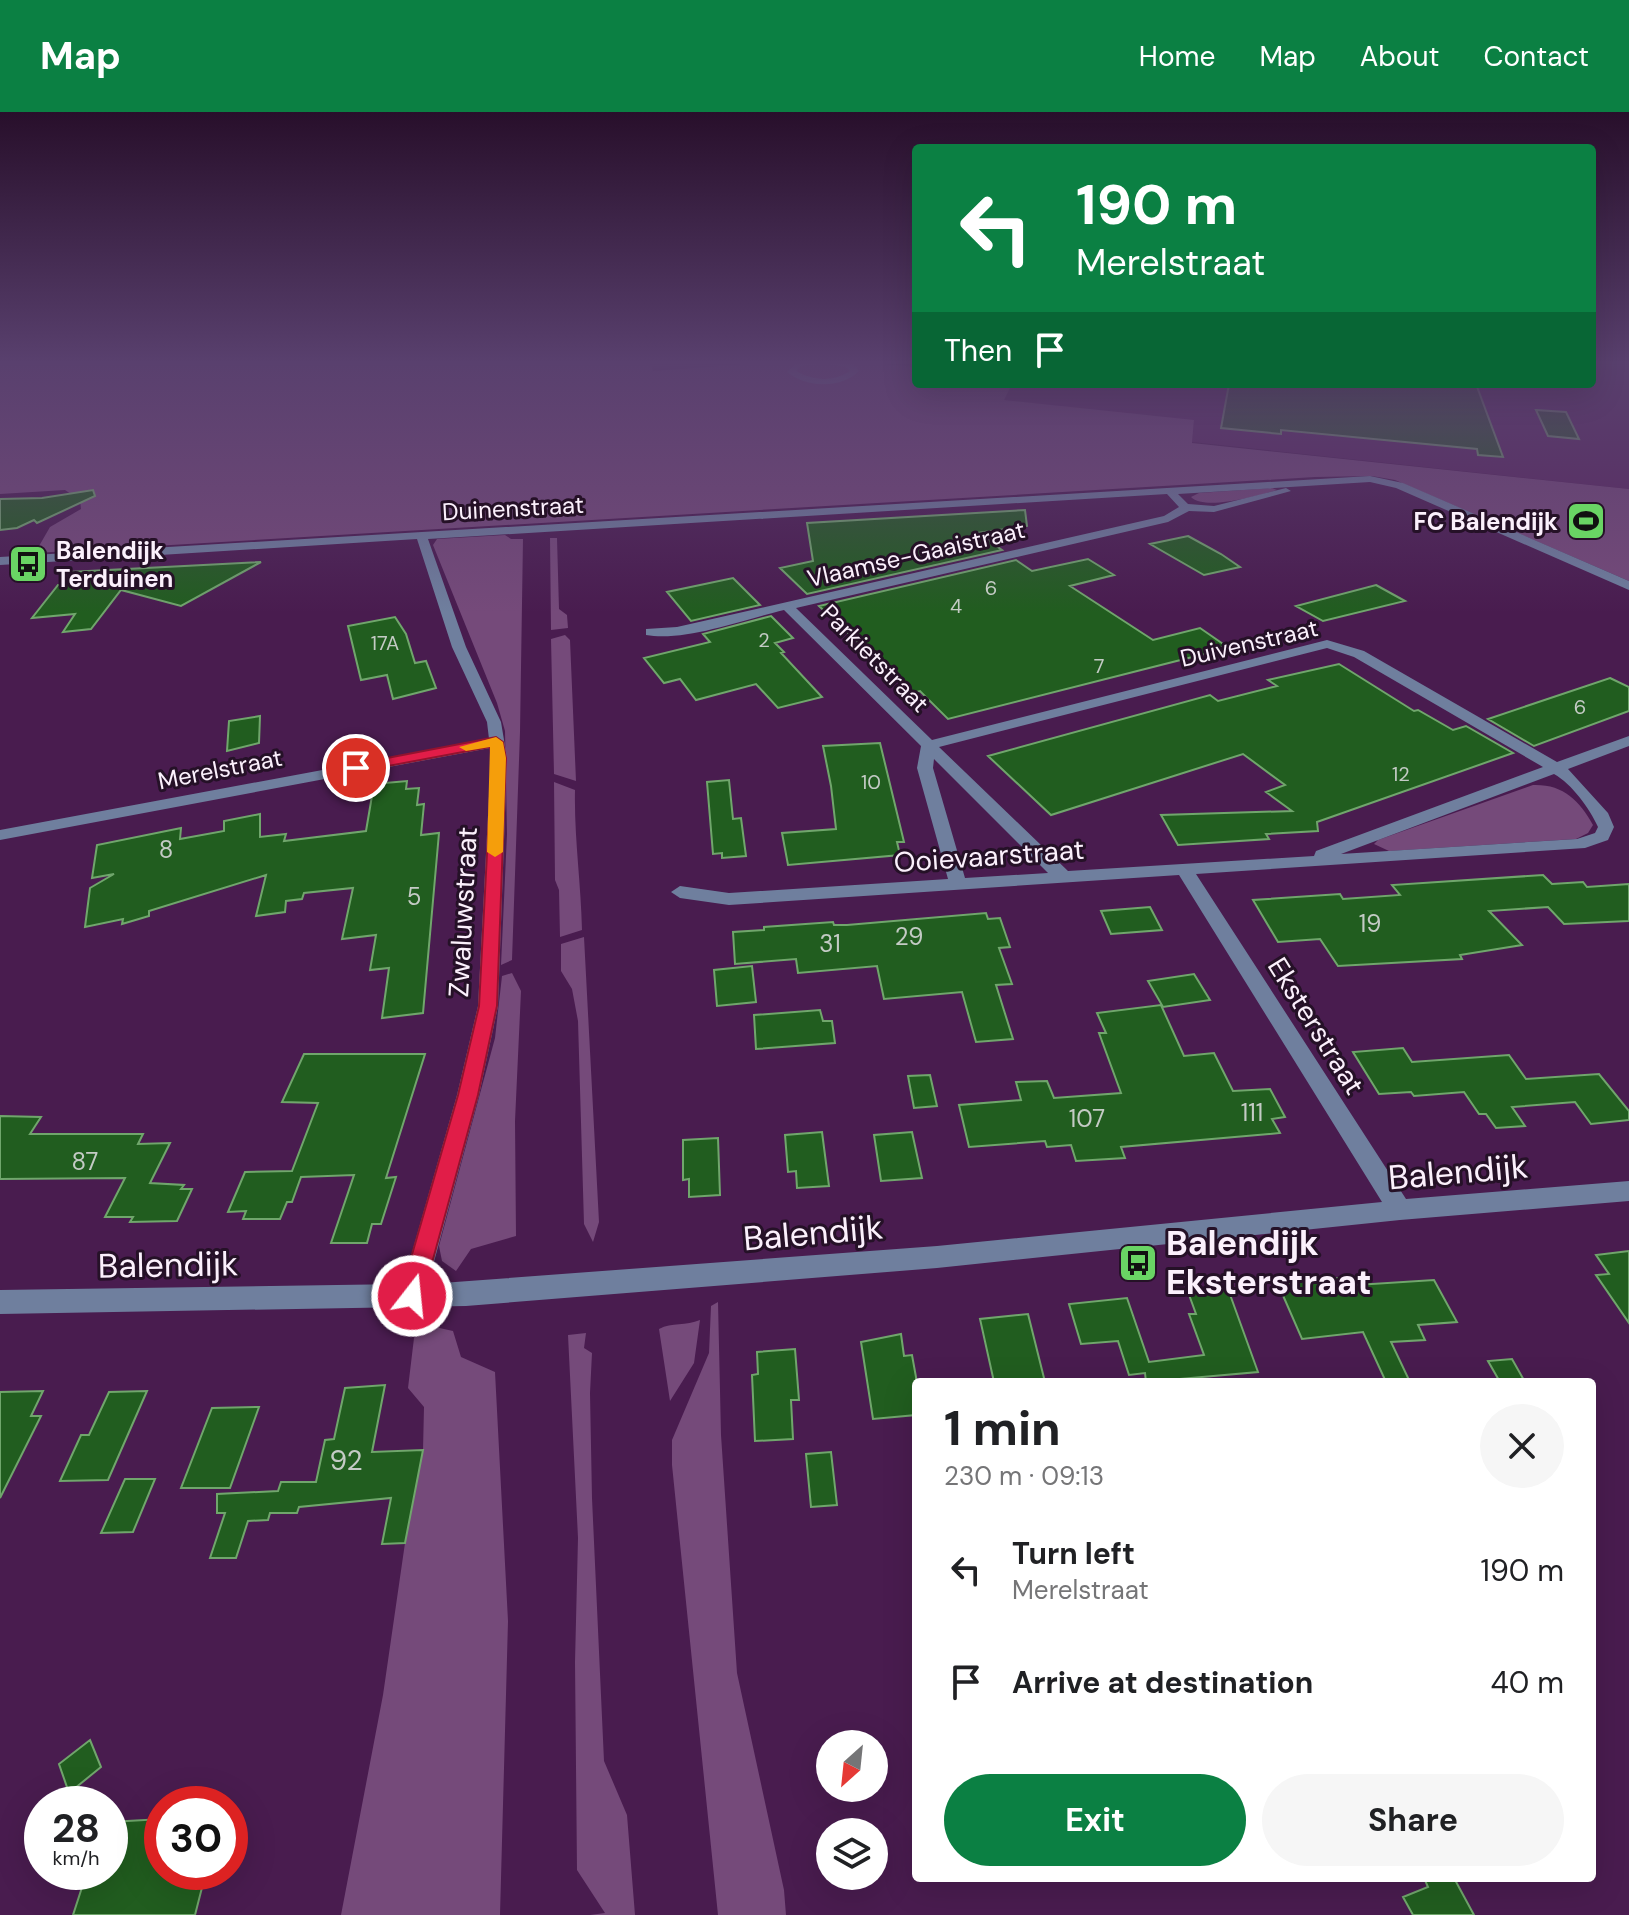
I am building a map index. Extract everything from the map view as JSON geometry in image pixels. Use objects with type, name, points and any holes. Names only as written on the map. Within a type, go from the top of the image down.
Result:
[{"type":"street","name":"Duinenstraat","points":[[0,561],[1370,479],[1390,482],[1629,586]]},
{"type":"street","name":"Vlaamse-Gaaistraat","points":[[651,632],[677,631],[1168,519],[1183,512],[1185,507],[1214,509],[1281,494],[1286,491],[1285,483]]},
{"type":"street","points":[[1169,490],[1185,507]]},
{"type":"street","name":"Zwaluwstraat","points":[[412,1296],[468,1095],[488,1006],[499,758],[494,722],[459,647],[421,535]]},
{"type":"street","name":"Parkietstraat","points":[[787,606],[1065,879]]},
{"type":"street","name":"Duivenstraat","points":[[929,745],[1327,644],[1359,654],[1555,768]]},
{"type":"street","name":"Ooievaarstraat","points":[[1300,863],[1629,741]]},
{"type":"street","name":"Merelstraat","points":[[0,835],[496,742]]},
{"type":"street","name":"Parkietstraat","points":[[929,745],[925,768],[959,886]]},
{"type":"street","name":"Ooievaarstraat","points":[[680,892],[729,899],[959,886],[1579,844],[1602,836],[1606,827],[1602,817],[1569,776],[1555,768]]},
{"type":"street","name":"Eksterstraat","points":[[1185,871],[1400,1210]]},
{"type":"street","name":"Balendijk","points":[[0,1302],[466,1295],[922,1258],[1400,1210],[1629,1191]]},
{"type":"shaded area","points":[[0,445],[1212,445],[1629,489],[1629,581],[1395,480],[1372,476],[35,553],[50,527],[81,509],[80,500],[65,490],[0,494]]},
{"type":"shaded area","points":[[1221,445],[1629,445],[1629,489]]},
{"type":"shaded area","points":[[1277,490],[1219,503],[1198,501],[1191,497],[1199,493]]},
{"type":"shaded area","points":[[505,535],[511,539],[523,539],[512,960],[501,965],[507,834],[505,731],[497,703],[433,545],[437,539]]},
{"type":"shaded area","points":[[550,538],[557,538],[559,609],[567,615],[568,628],[551,630]]},
{"type":"shaded area","points":[[565,635],[570,640],[576,781],[554,774],[551,639]]},
{"type":"shaded area","points":[[554,782],[575,790],[582,930],[560,937],[559,890],[555,880]]},
{"type":"shaded area","points":[[1533,785],[1553,787],[1576,801],[1593,825],[1588,833],[1576,839],[1389,851],[1374,844],[1378,840]]},
{"type":"shaded area","points":[[584,937],[599,1222],[593,1242],[584,1224],[578,1021],[572,989],[561,971],[561,944]]},
{"type":"shaded area","points":[[512,973],[521,991],[515,1121],[516,1236],[471,1249],[456,1271],[442,1261],[439,1246],[495,1038],[502,976]]},
{"type":"shaded area","points":[[718,1302],[721,1435],[737,1673],[784,1890],[786,1915],[718,1915],[672,1465],[672,1440],[709,1353],[711,1306]]},
{"type":"shaded area","points":[[700,1320],[694,1363],[670,1401],[659,1329]]},
{"type":"shaded area","points":[[435,1327],[453,1331],[461,1357],[495,1372],[508,1621],[500,1915],[341,1915],[383,1695],[405,1543],[423,1450],[424,1407],[408,1388],[414,1338]]},
{"type":"shaded area","points":[[586,1333],[584,1348],[592,1353],[592,1498],[604,1761],[627,1815],[635,1915],[590,1915],[605,1913],[577,1870],[575,1662],[578,1538],[568,1335]]},
{"type":"building","points":[[1437,445],[1499,445],[1503,457],[1478,455],[1477,449]]},
{"type":"building","points":[[93,490],[95,496],[37,523],[34,520],[17,528],[0,530],[0,499],[42,498]]},
{"type":"building","points":[[1025,510],[1027,526],[978,533],[1002,550],[807,594],[780,568],[813,561],[807,523]]},
{"type":"building","points":[[1188,536],[1240,567],[1204,575],[1150,544]]},
{"type":"building","points":[[1088,559],[1114,575],[1070,586],[1153,640],[1200,628],[1226,646],[948,719],[920,691],[913,693],[819,606],[1016,560],[1032,571]]},
{"type":"building","points":[[261,562],[181,606],[121,590],[91,629],[63,632],[75,614],[32,618],[58,585],[65,585],[70,572]]},
{"type":"building","points":[[733,578],[760,605],[691,621],[667,592]]},
{"type":"building","points":[[1376,585],[1405,601],[1323,621],[1296,606]]},
{"type":"building","points":[[771,616],[793,638],[775,643],[784,652],[781,653],[822,697],[778,708],[756,684],[696,700],[680,679],[664,683],[644,658],[710,642],[703,634]]},
{"type":"building","points":[[395,617],[406,634],[415,663],[426,661],[436,688],[393,699],[387,675],[361,680],[348,626]]},
{"type":"building","points":[[1339,664],[1414,711],[1418,710],[1453,730],[1466,726],[1513,753],[1317,822],[1318,831],[1266,834],[1269,839],[1178,845],[1161,815],[1292,811],[1266,792],[1285,785],[1243,754],[1051,815],[988,756],[1210,695],[1218,701],[1277,686],[1268,680]]},
{"type":"building","points":[[1610,678],[1629,687],[1629,711],[1534,746],[1488,719]]},
{"type":"building","points":[[260,716],[259,743],[227,751],[229,721]]},
{"type":"building","points":[[880,743],[904,842],[897,842],[900,855],[788,865],[782,833],[836,829],[823,746]]},
{"type":"building","points":[[729,780],[733,819],[741,818],[746,856],[722,858],[722,853],[713,854],[707,782]]},
{"type":"building","points":[[407,781],[406,789],[419,788],[417,805],[424,804],[421,835],[439,833],[423,1013],[382,1018],[389,968],[370,970],[376,935],[342,939],[353,888],[304,893],[302,899],[286,901],[285,912],[256,916],[266,875],[149,911],[149,916],[122,924],[123,919],[85,927],[90,888],[114,874],[92,878],[97,845],[181,828],[180,839],[224,831],[224,821],[260,814],[260,837],[286,834],[284,841],[366,831],[374,784]]},
{"type":"building","points":[[1543,875],[1552,884],[1583,882],[1587,887],[1629,884],[1629,921],[1564,924],[1548,907],[1489,911],[1522,945],[1460,955],[1462,959],[1338,966],[1320,939],[1278,942],[1253,900],[1340,894],[1343,899],[1400,895],[1392,885]]},
{"type":"building","points":[[1150,907],[1162,930],[1111,934],[1101,911]]},
{"type":"building","points":[[986,913],[988,919],[1000,918],[1010,947],[999,948],[1012,984],[996,985],[1013,1039],[976,1042],[962,992],[884,999],[877,966],[798,973],[796,959],[735,964],[733,932],[764,930],[764,927],[833,922],[834,925],[847,925]]},
{"type":"building","points":[[752,966],[756,1002],[717,1006],[714,970]]},
{"type":"building","points":[[1194,974],[1210,1000],[1163,1007],[1148,981]]},
{"type":"building","points":[[1161,1005],[1184,1056],[1214,1053],[1233,1091],[1270,1089],[1285,1117],[1272,1119],[1280,1133],[1121,1147],[1125,1158],[1076,1161],[1071,1145],[1047,1147],[1045,1141],[969,1147],[959,1105],[1021,1100],[1016,1082],[1047,1081],[1054,1098],[1121,1093],[1099,1033],[1106,1033],[1097,1013]]},
{"type":"building","points":[[820,1010],[823,1021],[832,1021],[835,1043],[756,1049],[754,1015]]},
{"type":"building","points":[[1403,1048],[1412,1062],[1509,1055],[1526,1079],[1599,1074],[1629,1111],[1629,1120],[1591,1124],[1575,1102],[1512,1107],[1525,1126],[1496,1128],[1486,1114],[1479,1114],[1464,1092],[1414,1096],[1411,1092],[1379,1094],[1353,1052]]},
{"type":"building","points":[[304,1054],[425,1054],[386,1178],[396,1177],[381,1224],[372,1224],[367,1243],[331,1243],[354,1175],[301,1177],[292,1202],[287,1202],[280,1219],[243,1219],[246,1211],[228,1212],[245,1172],[292,1171],[318,1103],[282,1102]]},
{"type":"building","points":[[930,1075],[937,1106],[914,1108],[908,1076]]},
{"type":"building","points":[[0,1116],[41,1117],[30,1134],[143,1134],[138,1144],[170,1143],[150,1183],[184,1185],[181,1189],[192,1189],[177,1221],[130,1222],[133,1217],[105,1217],[125,1178],[0,1179]]},
{"type":"building","points":[[822,1132],[829,1186],[797,1188],[796,1171],[788,1172],[785,1135]]},
{"type":"building","points":[[912,1132],[922,1178],[881,1181],[874,1135]]},
{"type":"building","points":[[718,1138],[720,1195],[689,1197],[689,1179],[683,1180],[683,1140]]},
{"type":"building","points":[[1629,1251],[1629,1323],[1596,1275],[1609,1274],[1596,1255]]},
{"type":"building","points":[[1337,1278],[1341,1286],[1434,1280],[1457,1322],[1418,1325],[1425,1340],[1391,1342],[1408,1378],[1384,1378],[1363,1332],[1302,1339],[1278,1284]]},
{"type":"building","points":[[1228,1289],[1258,1372],[1191,1378],[1146,1378],[1145,1373],[1129,1375],[1118,1341],[1081,1344],[1069,1304],[1127,1298],[1149,1362],[1204,1355],[1189,1314],[1196,1314],[1188,1292]]},
{"type":"building","points":[[1028,1314],[1044,1378],[993,1378],[980,1319]]},
{"type":"building","points":[[901,1334],[904,1356],[912,1355],[916,1377],[912,1378],[912,1415],[873,1419],[861,1342]]},
{"type":"building","points":[[795,1349],[799,1400],[791,1400],[793,1439],[755,1441],[752,1375],[758,1374],[757,1352]]},
{"type":"building","points":[[1512,1359],[1523,1378],[1498,1378],[1488,1361]]},
{"type":"building","points":[[385,1385],[372,1452],[423,1450],[405,1543],[382,1544],[391,1498],[299,1507],[297,1513],[270,1513],[268,1520],[248,1521],[236,1558],[210,1558],[225,1513],[217,1513],[217,1494],[278,1491],[281,1482],[316,1482],[325,1440],[334,1439],[345,1388]]},
{"type":"building","points":[[43,1391],[31,1416],[41,1416],[0,1498],[0,1392]]},
{"type":"building","points":[[147,1391],[108,1480],[60,1481],[81,1435],[89,1435],[109,1392]]},
{"type":"building","points":[[259,1407],[230,1488],[181,1488],[212,1408]]},
{"type":"building","points":[[831,1452],[837,1505],[811,1507],[806,1454]]},
{"type":"building","points":[[125,1479],[155,1479],[133,1532],[101,1533]]},
{"type":"building","points":[[90,1740],[101,1767],[78,1786],[67,1786],[59,1764]]},
{"type":"building","points":[[144,1820],[144,1890],[201,1890],[195,1915],[73,1915],[81,1890],[128,1890],[128,1821]]},
{"type":"building","points":[[1426,1882],[1456,1882],[1474,1915],[1413,1915],[1403,1897],[1428,1887]]},
{"type":"slow traffic","points":[[466,747],[496,742],[499,758],[495,852]]},
{"type":"place","name":"FC Balendijk","points":[[1586,521]]},
{"type":"place","name":"Balendijk Terduinen","points":[[28,564]]},
{"type":"place","name":"Balendijk Eksterstraat","points":[[1138,1263]]},
{"type":"route","points":[[356,768],[496,742],[499,758],[488,1006],[468,1095],[412,1296]]}]
